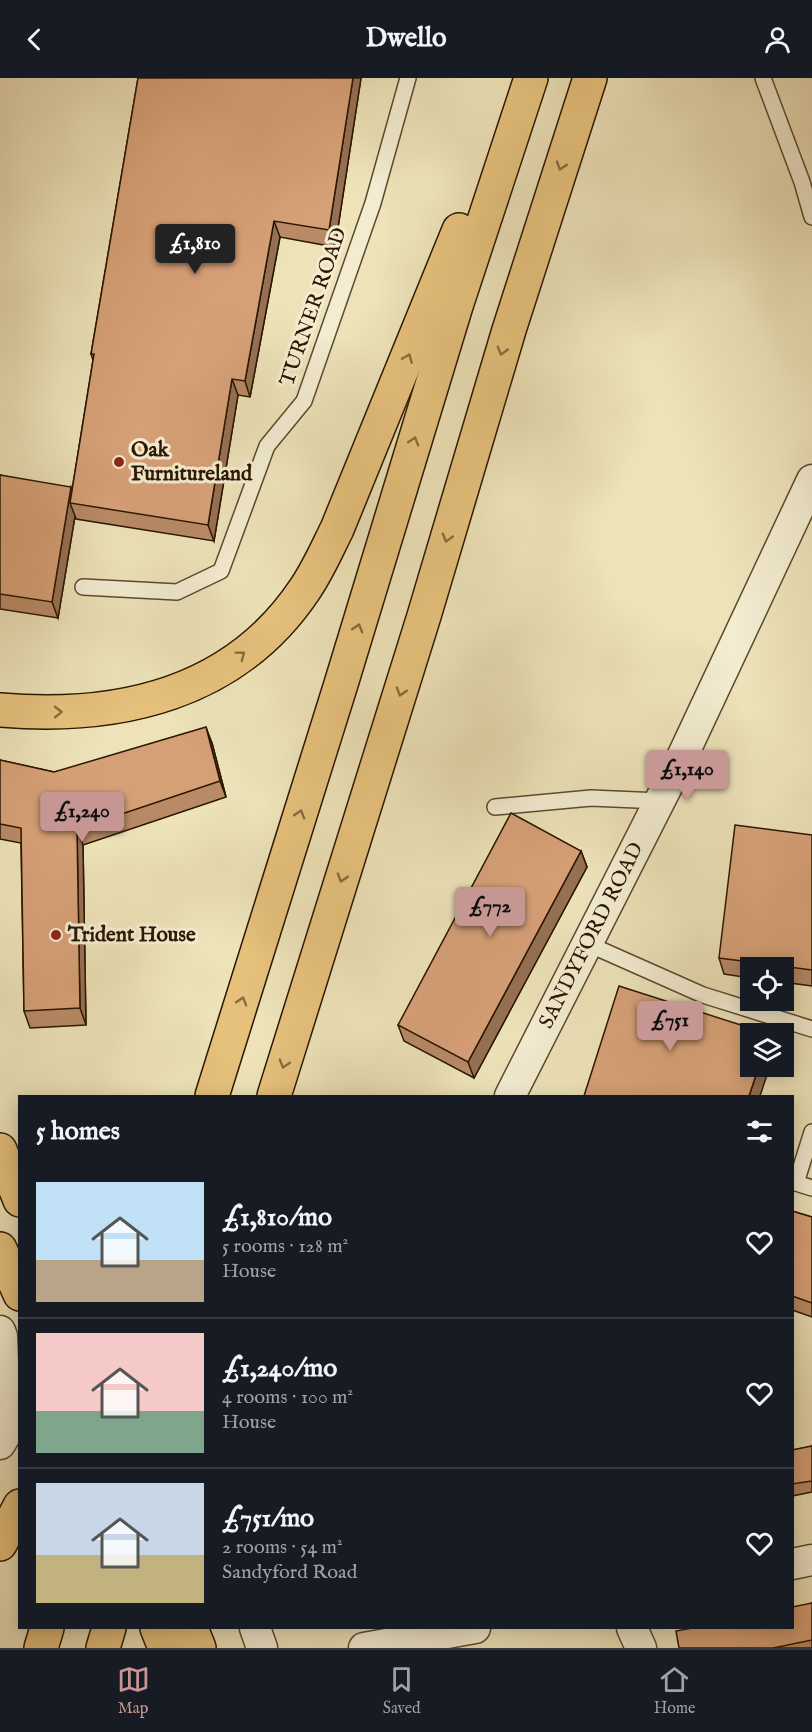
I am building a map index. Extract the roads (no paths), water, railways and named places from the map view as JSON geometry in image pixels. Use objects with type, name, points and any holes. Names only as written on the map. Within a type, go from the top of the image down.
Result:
[{"type":"main road","points":[[274,1095],[424,616],[509,330],[590,78]]},
{"type":"main road","points":[[0,710],[93,711],[160,697],[195,684],[226,667],[278,623],[305,590],[337,529],[523,86]]},
{"type":"main road","points":[[212,1095],[341,684],[523,86]]},
{"type":"main road","points":[[0,1150],[18,1195]]},
{"type":"main road","points":[[0,1249],[18,1290]]},
{"type":"main road","points":[[0,1544],[18,1510]]},
{"type":"main road","points":[[41,1648],[47,1629]]},
{"type":"main road","points":[[103,1648],[109,1629]]},
{"type":"main road","points":[[159,1629],[188,1641]]},
{"type":"street","name":"SANDYFORD ROAD","points":[[511,1095],[660,801],[812,480]]},
{"type":"street","points":[[0,1332],[2,1336],[3,1439]]},
{"type":"street","points":[[794,1564],[812,1560]]},
{"type":"street","points":[[255,1629],[262,1648]]},
{"type":"street","points":[[364,1648],[469,1629]]},
{"type":"street","points":[[632,1629],[641,1648]]},
{"type":"lane","name":"TURNER ROAD","points":[[83,588],[177,592],[221,571],[267,446],[304,401],[373,204],[408,78]]},
{"type":"lane","points":[[763,78],[802,182],[812,217]]},
{"type":"lane","points":[[495,807],[591,798],[660,801]]},
{"type":"lane","points":[[588,944],[703,995],[812,1029]]},
{"type":"lane","points":[[812,1132],[796,1183],[812,1188]]},
{"type":"place","name":"Oak Furnitureland","points":[[119,462]]},
{"type":"place","name":"Trident House","points":[[56,935]]}]
